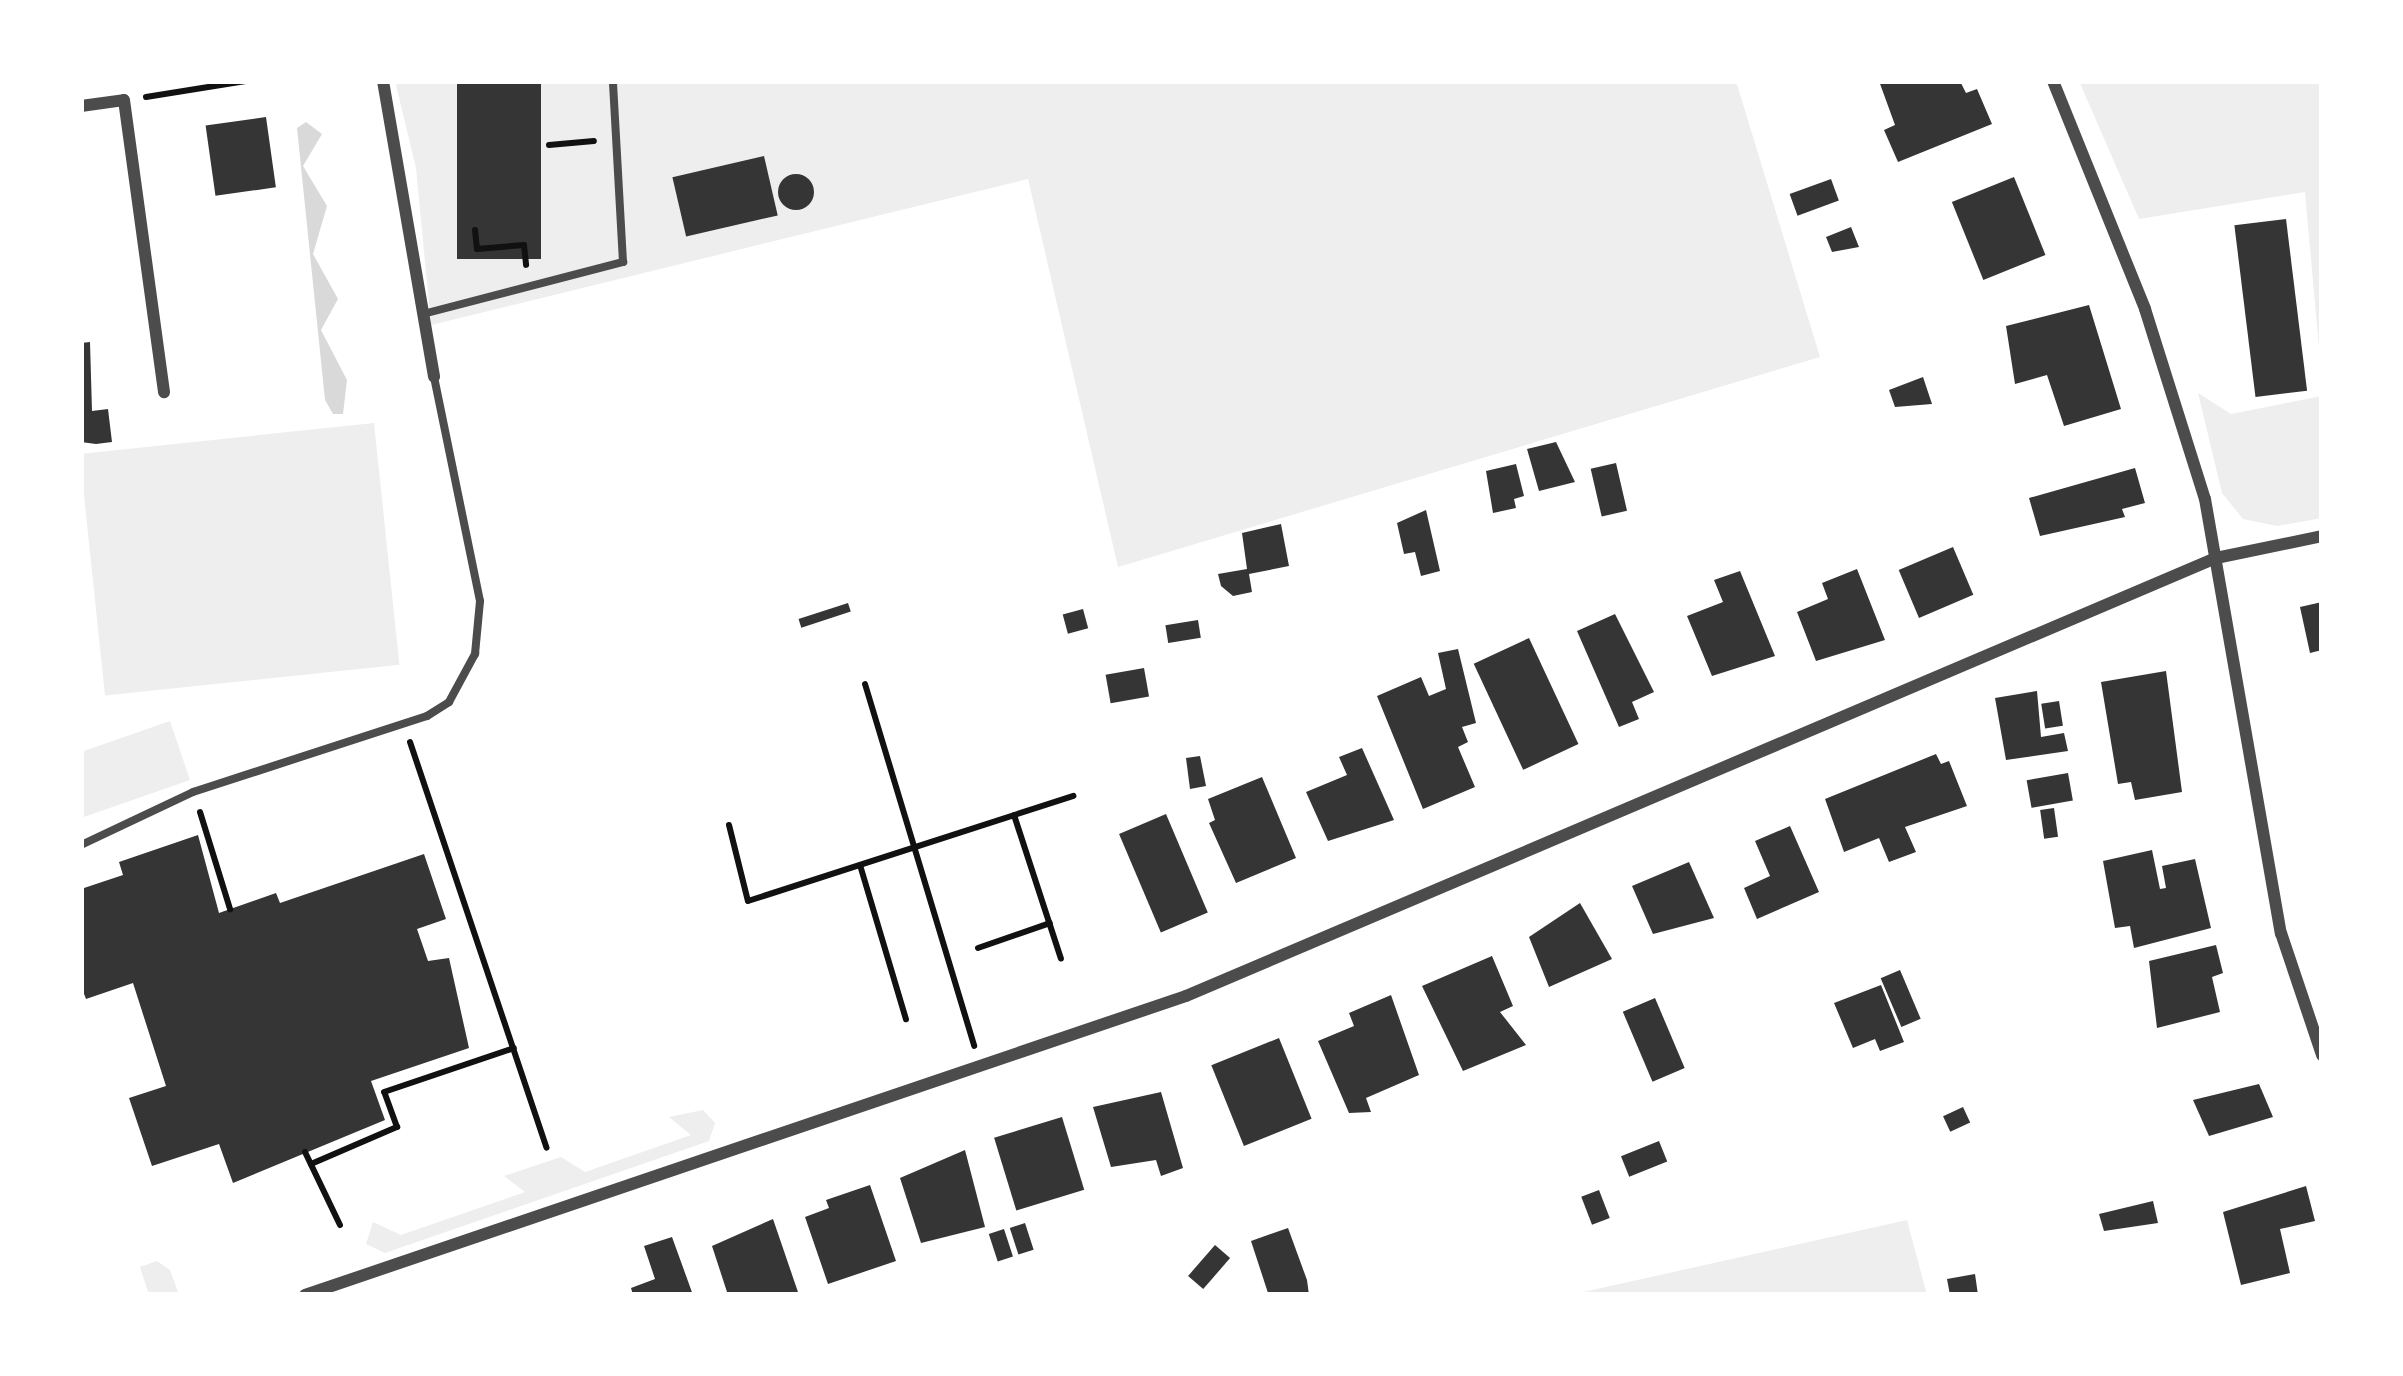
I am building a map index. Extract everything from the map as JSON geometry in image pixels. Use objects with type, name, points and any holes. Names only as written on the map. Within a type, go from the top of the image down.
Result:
[{"type":"street","points":[[383,81],[410,203],[434,377]]},
{"type":"street","points":[[2053,81],[2178,400],[2216,558],[2281,933],[2322,1055]]},
{"type":"street","points":[[81,106],[124,100],[164,392]]},
{"type":"street","points":[[305,1295],[1252,969],[2216,558],[2322,536]]},
{"type":"lane","points":[[422,314],[623,262],[613,81]]},
{"type":"lane","points":[[81,844],[194,792],[404,722],[449,702],[478,631],[476,563],[434,377]]},
{"type":"path","points":[[124,100],[246,81]]},
{"type":"path","points":[[549,145],[616,139]]},
{"type":"path","points":[[475,230],[477,249],[511,246]]},
{"type":"path","points":[[865,684],[981,1066]]},
{"type":"path","points":[[404,722],[547,1148]]},
{"type":"path","points":[[194,792],[230,909]]},
{"type":"path","points":[[729,825],[748,901],[1072,796]]},
{"type":"path","points":[[1015,815],[1061,958]]},
{"type":"path","points":[[860,865],[906,1019]]},
{"type":"path","points":[[978,948],[1050,923]]},
{"type":"path","points":[[311,1164],[397,1127],[384,1092],[514,1048]]},
{"type":"path","points":[[305,1152],[340,1225]]},
{"type":"shaded area","points":[[395,81],[1736,81],[1820,357],[1118,567],[1028,179],[431,325],[416,168]]},
{"type":"shaded area","points":[[2079,81],[2322,81],[2322,382],[2305,192],[2139,219]]},
{"type":"shaded area","points":[[306,122],[322,134],[303,166],[327,206],[313,254],[338,299],[321,330],[347,380],[343,414],[333,414],[325,400],[297,128]]},
{"type":"shaded area","points":[[2198,393],[2231,414],[2322,396],[2322,518],[2277,526],[2243,519],[2222,493]]},
{"type":"shaded area","points":[[374,423],[399,665],[105,696],[81,454]]},
{"type":"shaded area","points":[[170,721],[190,780],[81,818],[81,752]]},
{"type":"shaded area","points":[[703,1110],[715,1123],[709,1141],[385,1253],[366,1244],[373,1222],[401,1235],[525,1192],[504,1176],[561,1157],[585,1172],[691,1135],[669,1117]]},
{"type":"shaded area","points":[[1907,1220],[1927,1295],[1570,1295]]},
{"type":"shaded area","points":[[157,1261],[170,1270],[179,1295],[149,1295],[140,1267]]},
{"type":"building","points":[[457,81],[541,81],[541,259],[457,259]]},
{"type":"building","points":[[1879,81],[1960,81],[1966,93],[1977,89],[1992,124],[1898,162],[1884,130],[1895,125]]},
{"type":"building","points":[[266,117],[276,187],[215,196],[206,125]]},
{"type":"building","points":[[764,156],[778,215],[686,237],[672,177]]},
{"type":"building","points":[[796,174],[809,179],[814,192],[809,205],[796,210],[783,205],[778,192],[783,179]]},
{"type":"building","points":[[2014,177],[2045,255],[1983,280],[1952,202]]},
{"type":"building","points":[[1831,179],[1839,201],[1798,216],[1790,194]]},
{"type":"building","points":[[2286,219],[2307,391],[2255,397],[2234,225]]},
{"type":"building","points":[[1851,227],[1859,247],[1832,252],[1826,237]]},
{"type":"building","points":[[2089,305],[2121,409],[2064,426],[2047,375],[2015,384],[2006,326]]},
{"type":"building","points":[[90,342],[92,411],[108,409],[112,442],[81,442],[81,343]]},
{"type":"building","points":[[1923,377],[1932,404],[1895,407],[1889,390]]},
{"type":"building","points":[[1556,442],[1575,482],[1539,491],[1527,449]]},
{"type":"building","points":[[1616,463],[1627,511],[1602,517],[1591,469]]},
{"type":"building","points":[[1516,464],[1524,496],[1514,499],[1516,508],[1493,513],[1486,471]]},
{"type":"building","points":[[2135,468],[2145,503],[2122,509],[2125,517],[2040,536],[2029,498]]},
{"type":"building","points":[[1426,510],[1440,571],[1421,576],[1415,552],[1404,554],[1397,523]]},
{"type":"building","points":[[1281,524],[1289,566],[1249,574],[1252,592],[1233,596],[1221,586],[1218,574],[1247,569],[1242,533]]},
{"type":"building","points":[[1953,547],[1973,595],[1919,618],[1899,570]]},
{"type":"building","points":[[1857,569],[1885,640],[1816,661],[1797,612],[1828,599],[1822,583]]},
{"type":"building","points":[[1740,571],[1775,656],[1712,676],[1687,616],[1723,602],[1714,580]]},
{"type":"building","points":[[2322,602],[2322,650],[2310,653],[2300,607]]},
{"type":"building","points":[[848,603],[851,612],[801,628],[799,619]]},
{"type":"building","points":[[1083,609],[1088,628],[1068,634],[1063,614]]},
{"type":"building","points":[[1615,614],[1654,692],[1632,702],[1639,719],[1619,727],[1577,631]]},
{"type":"building","points":[[1198,620],[1201,638],[1168,643],[1165,625]]},
{"type":"building","points":[[1529,638],[1578,744],[1523,770],[1474,664]]},
{"type":"building","points":[[1458,649],[1476,723],[1462,727],[1468,742],[1458,747],[1475,787],[1423,809],[1377,696],[1421,677],[1429,696],[1446,689],[1438,653]]},
{"type":"building","points":[[1144,668],[1149,697],[1111,703],[1106,675]]},
{"type":"building","points":[[2166,671],[2182,792],[2135,800],[2131,782],[2118,784],[2101,682]]},
{"type":"building","points":[[2037,691],[2041,737],[2064,733],[2068,751],[2006,760],[1995,698]]},
{"type":"building","points":[[2059,701],[2063,726],[2045,729],[2041,704]]},
{"type":"building","points":[[1362,748],[1394,820],[1328,841],[1306,792],[1347,775],[1339,757]]},
{"type":"building","points":[[1936,754],[1941,764],[1949,761],[1967,806],[1905,827],[1916,852],[1889,862],[1879,838],[1844,852],[1825,799]]},
{"type":"building","points":[[1200,756],[1206,786],[1190,789],[1186,758]]},
{"type":"building","points":[[2068,773],[2073,801],[2032,808],[2027,780]]},
{"type":"building","points":[[1262,777],[1296,858],[1236,883],[1209,823],[1215,820],[1208,799]]},
{"type":"building","points":[[2054,808],[2058,837],[2044,839],[2040,810]]},
{"type":"building","points":[[1166,814],[1208,912],[1161,932],[1119,834]]},
{"type":"building","points":[[1790,826],[1819,892],[1757,919],[1744,888],[1770,876],[1755,841]]},
{"type":"building","points":[[198,835],[219,913],[276,893],[280,903],[424,854],[446,919],[417,929],[428,961],[449,958],[469,1048],[371,1081],[385,1120],[233,1183],[219,1144],[152,1166],[129,1098],[166,1086],[133,983],[86,999],[81,986],[81,889],[123,875],[119,862]]},
{"type":"building","points":[[2152,850],[2160,889],[2166,888],[2162,866],[2195,859],[2211,928],[2134,948],[2130,926],[2115,928],[2103,861]]},
{"type":"building","points":[[1689,862],[1714,918],[1653,934],[1632,886]]},
{"type":"building","points":[[1580,903],[1612,959],[1549,987],[1529,937]]},
{"type":"building","points":[[2216,945],[2223,973],[2212,977],[2220,1012],[2157,1028],[2149,961]]},
{"type":"building","points":[[1492,956],[1513,1006],[1500,1012],[1526,1045],[1463,1071],[1422,986]]},
{"type":"building","points":[[1900,970],[1921,1019],[1901,1027],[1881,978]]},
{"type":"building","points":[[1881,985],[1904,1042],[1880,1051],[1875,1039],[1853,1048],[1834,1003]]},
{"type":"building","points":[[1391,995],[1419,1075],[1366,1098],[1371,1112],[1349,1113],[1318,1041],[1354,1026],[1349,1013]]},
{"type":"building","points":[[1655,998],[1685,1068],[1652,1082],[1623,1012]]},
{"type":"building","points":[[1279,1038],[1312,1119],[1244,1146],[1211,1065]]},
{"type":"building","points":[[2259,1084],[2273,1117],[2209,1136],[2193,1100]]},
{"type":"building","points":[[1161,1092],[1183,1168],[1161,1176],[1156,1160],[1111,1167],[1093,1107]]},
{"type":"building","points":[[1963,1107],[1970,1122],[1950,1132],[1943,1116]]},
{"type":"building","points":[[1062,1117],[1084,1190],[1016,1210],[994,1138]]},
{"type":"building","points":[[1659,1141],[1667,1161],[1629,1177],[1621,1156]]},
{"type":"building","points":[[965,1150],[985,1227],[921,1243],[900,1178]]},
{"type":"building","points":[[870,1185],[896,1261],[828,1284],[805,1217],[829,1208],[826,1200]]},
{"type":"building","points":[[2306,1186],[2315,1221],[2280,1229],[2290,1273],[2241,1285],[2223,1212]]},
{"type":"building","points":[[1599,1190],[1610,1218],[1592,1225],[1581,1197]]},
{"type":"building","points":[[2153,1201],[2158,1223],[2104,1231],[2099,1214]]},
{"type":"building","points":[[773,1219],[799,1295],[728,1295],[712,1246]]},
{"type":"building","points":[[1025,1223],[1034,1250],[1018,1255],[1010,1228]]},
{"type":"building","points":[[1288,1228],[1309,1295],[1268,1293],[1251,1241]]},
{"type":"building","points":[[1004,1229],[1013,1257],[998,1262],[989,1234]]},
{"type":"building","points":[[672,1237],[693,1295],[633,1295],[631,1288],[655,1279],[644,1246]]},
{"type":"building","points":[[1215,1245],[1230,1258],[1203,1289],[1188,1276]]},
{"type":"building","points":[[1975,1274],[1978,1295],[1950,1295],[1947,1279]]}]
